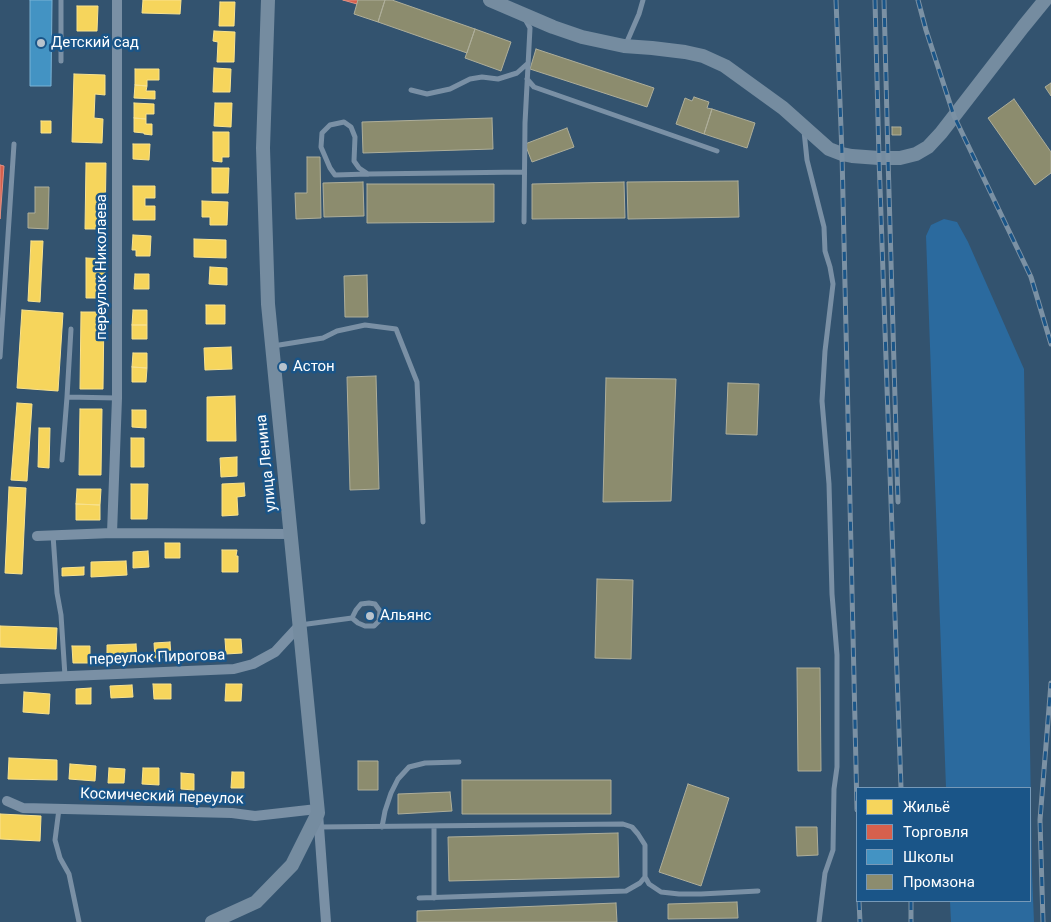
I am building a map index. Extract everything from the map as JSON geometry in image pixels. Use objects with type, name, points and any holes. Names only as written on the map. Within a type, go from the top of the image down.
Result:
[{"type":"main road","name":"улица Ленина","points":[[268,0],[264,148],[268,304],[318,817]]},
{"type":"main road","points":[[490,0],[553,27],[582,37],[624,46],[685,52],[703,56],[725,66],[744,79],[783,108],[830,149],[842,154],[879,158],[900,158],[916,154],[928,147],[942,133],[1045,0]]},
{"type":"main road","points":[[212,922],[256,902],[292,865],[318,817]]},
{"type":"street","name":"переулок Николаева","points":[[112,533],[117,398],[117,0]]},
{"type":"street","points":[[37,536],[112,533],[290,534]]},
{"type":"street","name":"переулок Пирогова","points":[[0,679],[234,669],[252,664],[274,652],[299,626]]},
{"type":"street","name":"Космический переулок","points":[[4,800],[23,808],[318,817]]},
{"type":"street","name":"улица Ленина","points":[[318,817],[326,922]]},
{"type":"lane","points":[[60,0],[61,61]]},
{"type":"lane","points":[[624,46],[640,14],[643,0]]},
{"type":"lane","points":[[523,14],[530,28],[527,64],[524,222]]},
{"type":"lane","points":[[410,90],[427,94],[450,89],[470,79],[482,77],[498,80],[517,73],[527,64]]},
{"type":"lane","points":[[527,78],[534,87],[718,151]]},
{"type":"lane","points":[[368,174],[359,168],[354,161],[354,137],[351,127],[344,122],[330,126],[322,133],[321,147],[330,168],[335,174],[368,174],[524,172]]},
{"type":"lane","points":[[804,127],[808,160],[824,227],[825,251],[830,267],[832,284],[822,401],[829,484],[832,594],[837,655],[836,767],[833,850],[825,873],[819,922]]},
{"type":"lane","points":[[0,357],[14,144]]},
{"type":"lane","points":[[272,346],[323,338],[336,331],[365,326],[396,329],[417,382],[423,522]]},
{"type":"lane","points":[[62,460],[71,329]]},
{"type":"lane","points":[[67,397],[117,398]]},
{"type":"lane","points":[[53,536],[65,676]]},
{"type":"lane","points":[[299,626],[352,618],[365,626],[374,626],[379,621],[380,611],[376,604],[361,604],[352,618]]},
{"type":"lane","points":[[382,827],[391,793],[398,779],[410,767],[424,763],[459,762]]},
{"type":"lane","points":[[59,809],[55,840],[60,858],[69,874],[79,922]]},
{"type":"lane","points":[[318,817],[382,827],[623,824],[632,827],[645,845],[644,877],[640,884],[626,891],[419,898]]},
{"type":"lane","points":[[434,826],[434,898]]},
{"type":"lane","points":[[644,877],[661,892],[701,894],[758,891]]},
{"type":"shaded area","points":[[944,219],[957,222],[968,242],[1024,369],[1031,787],[946,787],[926,236],[931,225]]},
{"type":"shaded area","points":[[1031,810],[1034,922],[951,922],[950,902],[1031,902]]},
{"type":"building: Жильё","points":[[143,0],[181,0],[180,14],[142,13]]},
{"type":"building: Жильё","points":[[220,2],[235,2],[234,26],[219,26]]},
{"type":"building: Жильё","points":[[77,6],[98,6],[97,31],[77,31]]},
{"type":"building: Жильё","points":[[214,31],[235,32],[234,62],[217,62],[218,42],[213,41]]},
{"type":"building: Жильё","points":[[214,68],[231,69],[230,92],[213,92]]},
{"type":"building: Жильё","points":[[135,69],[159,69],[159,80],[147,80],[147,86],[135,85]]},
{"type":"building: Жильё","points":[[74,74],[105,75],[105,95],[95,94],[94,118],[103,119],[102,143],[72,142]]},
{"type":"building: Жильё","points":[[135,85],[147,86],[146,91],[155,91],[155,99],[134,98]]},
{"type":"building: Жильё","points":[[134,103],[154,104],[154,114],[146,114],[146,119],[134,118]]},
{"type":"building: Жильё","points":[[215,103],[232,103],[231,127],[214,126]]},
{"type":"building: Жильё","points":[[134,118],[146,119],[146,124],[152,124],[152,135],[134,132]]},
{"type":"building: Жильё","points":[[41,121],[51,121],[51,133],[41,133]]},
{"type":"building: Жильё","points":[[213,132],[229,132],[229,157],[222,157],[222,162],[213,161]]},
{"type":"building: Жильё","points":[[133,144],[150,144],[149,160],[133,159]]},
{"type":"building: Жильё","points":[[86,163],[106,163],[105,229],[85,229]]},
{"type":"building: Жильё","points":[[212,168],[229,168],[228,193],[212,193]]},
{"type":"building: Жильё","points":[[133,186],[155,186],[155,198],[145,198],[145,206],[155,206],[155,220],[133,220]]},
{"type":"building: Жильё","points":[[202,201],[228,202],[227,225],[210,225],[210,217],[202,217]]},
{"type":"building: Жильё","points":[[133,235],[151,236],[150,256],[136,256],[136,250],[132,250]]},
{"type":"building: Жильё","points":[[194,239],[226,240],[226,258],[194,257]]},
{"type":"building: Жильё","points":[[31,241],[43,241],[40,302],[28,301]]},
{"type":"building: Жильё","points":[[86,258],[105,259],[105,298],[86,298]]},
{"type":"building: Жильё","points":[[210,267],[227,268],[227,285],[209,284]]},
{"type":"building: Жильё","points":[[135,274],[149,274],[149,289],[134,289]]},
{"type":"building: Жильё","points":[[206,305],[225,305],[225,324],[206,324]]},
{"type":"building: Жильё","points":[[22,310],[63,313],[58,391],[17,388]]},
{"type":"building: Жильё","points":[[133,310],[147,310],[147,325],[132,325]]},
{"type":"building: Жильё","points":[[81,312],[104,312],[103,389],[80,389]]},
{"type":"building: Жильё","points":[[132,325],[147,325],[147,339],[132,339]]},
{"type":"building: Жильё","points":[[231,347],[232,369],[205,370],[204,348]]},
{"type":"building: Жильё","points":[[133,353],[147,353],[147,368],[132,367]]},
{"type":"building: Жильё","points":[[132,367],[147,368],[146,382],[132,382]]},
{"type":"building: Жильё","points":[[235,396],[236,441],[207,441],[207,397]]},
{"type":"building: Жильё","points":[[17,403],[32,404],[27,481],[11,480]]},
{"type":"building: Жильё","points":[[80,409],[102,409],[101,475],[79,475]]},
{"type":"building: Жильё","points":[[132,410],[146,410],[146,428],[132,427]]},
{"type":"building: Жильё","points":[[39,428],[50,428],[49,468],[38,467]]},
{"type":"building: Жильё","points":[[131,438],[144,438],[144,467],[131,467]]},
{"type":"building: Жильё","points":[[237,457],[237,476],[221,477],[220,458]]},
{"type":"building: Жильё","points":[[244,483],[245,496],[237,497],[238,515],[222,516],[222,484]]},
{"type":"building: Жильё","points":[[131,484],[148,484],[147,519],[131,519]]},
{"type":"building: Жильё","points":[[9,487],[26,488],[22,574],[5,573]]},
{"type":"building: Жильё","points":[[77,489],[101,489],[100,505],[76,504]]},
{"type":"building: Жильё","points":[[76,504],[100,505],[100,520],[76,520]]},
{"type":"building: Жильё","points":[[165,543],[180,543],[180,558],[165,558]]},
{"type":"building: Жильё","points":[[222,550],[237,550],[238,572],[222,572]]},
{"type":"building: Жильё","points":[[148,551],[149,567],[133,568],[133,552]]},
{"type":"building: Жильё","points":[[126,561],[127,575],[91,577],[91,562]]},
{"type":"building: Жильё","points":[[84,567],[84,575],[62,576],[62,568]]},
{"type":"building: Жильё","points":[[0,626],[57,628],[56,649],[0,647]]},
{"type":"building: Жильё","points":[[225,639],[241,639],[242,653],[226,654]]},
{"type":"building: Жильё","points":[[170,642],[171,657],[155,658],[154,643]]},
{"type":"building: Жильё","points":[[136,644],[137,658],[107,659],[107,645]]},
{"type":"building: Жильё","points":[[72,646],[90,646],[90,663],[73,663]]},
{"type":"building: Жильё","points":[[153,684],[171,684],[171,699],[154,699]]},
{"type":"building: Жильё","points":[[226,684],[242,684],[241,701],[225,701]]},
{"type":"building: Жильё","points":[[132,685],[133,697],[111,698],[110,686]]},
{"type":"building: Жильё","points":[[91,688],[91,704],[76,704],[76,689]]},
{"type":"building: Жильё","points":[[24,692],[50,694],[49,714],[23,712]]},
{"type":"building: Жильё","points":[[9,758],[57,760],[57,780],[8,779]]},
{"type":"building: Жильё","points":[[70,764],[96,766],[95,781],[69,779]]},
{"type":"building: Жильё","points":[[109,768],[125,769],[124,783],[108,783]]},
{"type":"building: Жильё","points":[[143,768],[159,768],[159,785],[142,784]]},
{"type":"building: Жильё","points":[[232,772],[244,772],[244,788],[231,788]]},
{"type":"building: Жильё","points":[[181,773],[194,774],[194,790],[181,789]]},
{"type":"building: Жильё","points":[[0,814],[41,816],[40,841],[0,839]]},
{"type":"building: Торговля","points":[[343,0],[358,0],[357,4]]},
{"type":"building: Торговля","points":[[0,165],[4,166],[0,219]]},
{"type":"building: Школы","name":"Детский сад","points":[[30,0],[52,0],[51,86],[30,86]]},
{"type":"building: Промзона","points":[[358,0],[385,0],[378,22],[354,14]]},
{"type":"building: Промзона","points":[[385,0],[392,0],[475,29],[467,53],[378,22]]},
{"type":"building: Промзона","points":[[475,29],[511,42],[501,71],[465,58]]},
{"type":"building: Промзона","points":[[536,49],[654,88],[647,107],[530,69]]},
{"type":"building: Промзона","points":[[1051,83],[1051,96],[1045,87]]},
{"type":"building: Промзона","points":[[694,97],[709,102],[707,108],[712,109],[704,134],[676,124],[685,98],[692,101]]},
{"type":"building: Промзона","points":[[1014,99],[1051,152],[1051,173],[1035,185],[988,118]]},
{"type":"building: Промзона","points":[[712,109],[755,123],[747,148],[704,134]]},
{"type":"building: Промзона","points":[[492,118],[493,149],[363,153],[362,122]]},
{"type":"building: Промзона","points":[[892,127],[901,127],[901,135],[892,135]]},
{"type":"building: Промзона","points":[[567,128],[574,147],[532,162],[525,144]]},
{"type":"building: Промзона","points":[[307,157],[320,157],[321,218],[296,219],[295,193],[307,193]]},
{"type":"building: Промзона","points":[[738,181],[739,217],[628,219],[627,182]]},
{"type":"building: Промзона","points":[[363,182],[364,216],[324,217],[323,183]]},
{"type":"building: Промзона","points":[[624,182],[625,218],[532,219],[532,184]]},
{"type":"building: Промзона","points":[[367,184],[494,184],[494,222],[367,223]]},
{"type":"building: Промзона","points":[[35,187],[49,187],[48,229],[28,228],[28,213],[35,213]]},
{"type":"building: Промзона","points":[[367,275],[368,317],[345,317],[344,276]]},
{"type":"building: Промзона","points":[[376,376],[379,489],[350,490],[347,377]]},
{"type":"building: Промзона","points":[[606,378],[676,379],[671,501],[603,502]]},
{"type":"building: Промзона","points":[[728,383],[759,384],[757,435],[726,434]]},
{"type":"building: Промзона","points":[[597,579],[633,580],[631,659],[595,658]]},
{"type":"building: Промзона","points":[[797,668],[820,668],[821,771],[798,771]]},
{"type":"building: Промзона","points":[[358,761],[378,761],[378,790],[358,790]]},
{"type":"building: Промзона","points":[[462,780],[611,780],[611,814],[462,814]]},
{"type":"building: Промзона","points":[[688,784],[729,798],[701,886],[659,872]]},
{"type":"building: Промзона","points":[[450,792],[452,811],[398,814],[398,794]]},
{"type":"building: Промзона","points":[[796,827],[817,827],[818,855],[797,856]]},
{"type":"building: Промзона","points":[[618,833],[619,877],[449,881],[448,837]]},
{"type":"building: Промзона","points":[[737,902],[738,918],[668,919],[668,904]]},
{"type":"building: Промзона","points":[[616,903],[617,922],[417,922],[417,911]]},
{"type":"railway","points":[[836,0],[842,154],[856,787]]},
{"type":"railway","points":[[875,0],[901,787]]},
{"type":"railway","points":[[884,0],[898,502]]},
{"type":"railway","points":[[918,0],[954,116],[1031,277],[1051,344]]},
{"type":"railway","points":[[1043,922],[1040,820],[1051,683]]},
{"type":"railway","points":[[859,902],[860,922]]},
{"type":"railway","points":[[911,902],[911,922]]},
{"type":"place","name":"Детский сад","points":[[41,43]]},
{"type":"place","name":"Астон","points":[[283,367]]},
{"type":"place","name":"Альянс","points":[[370,616]]}]
